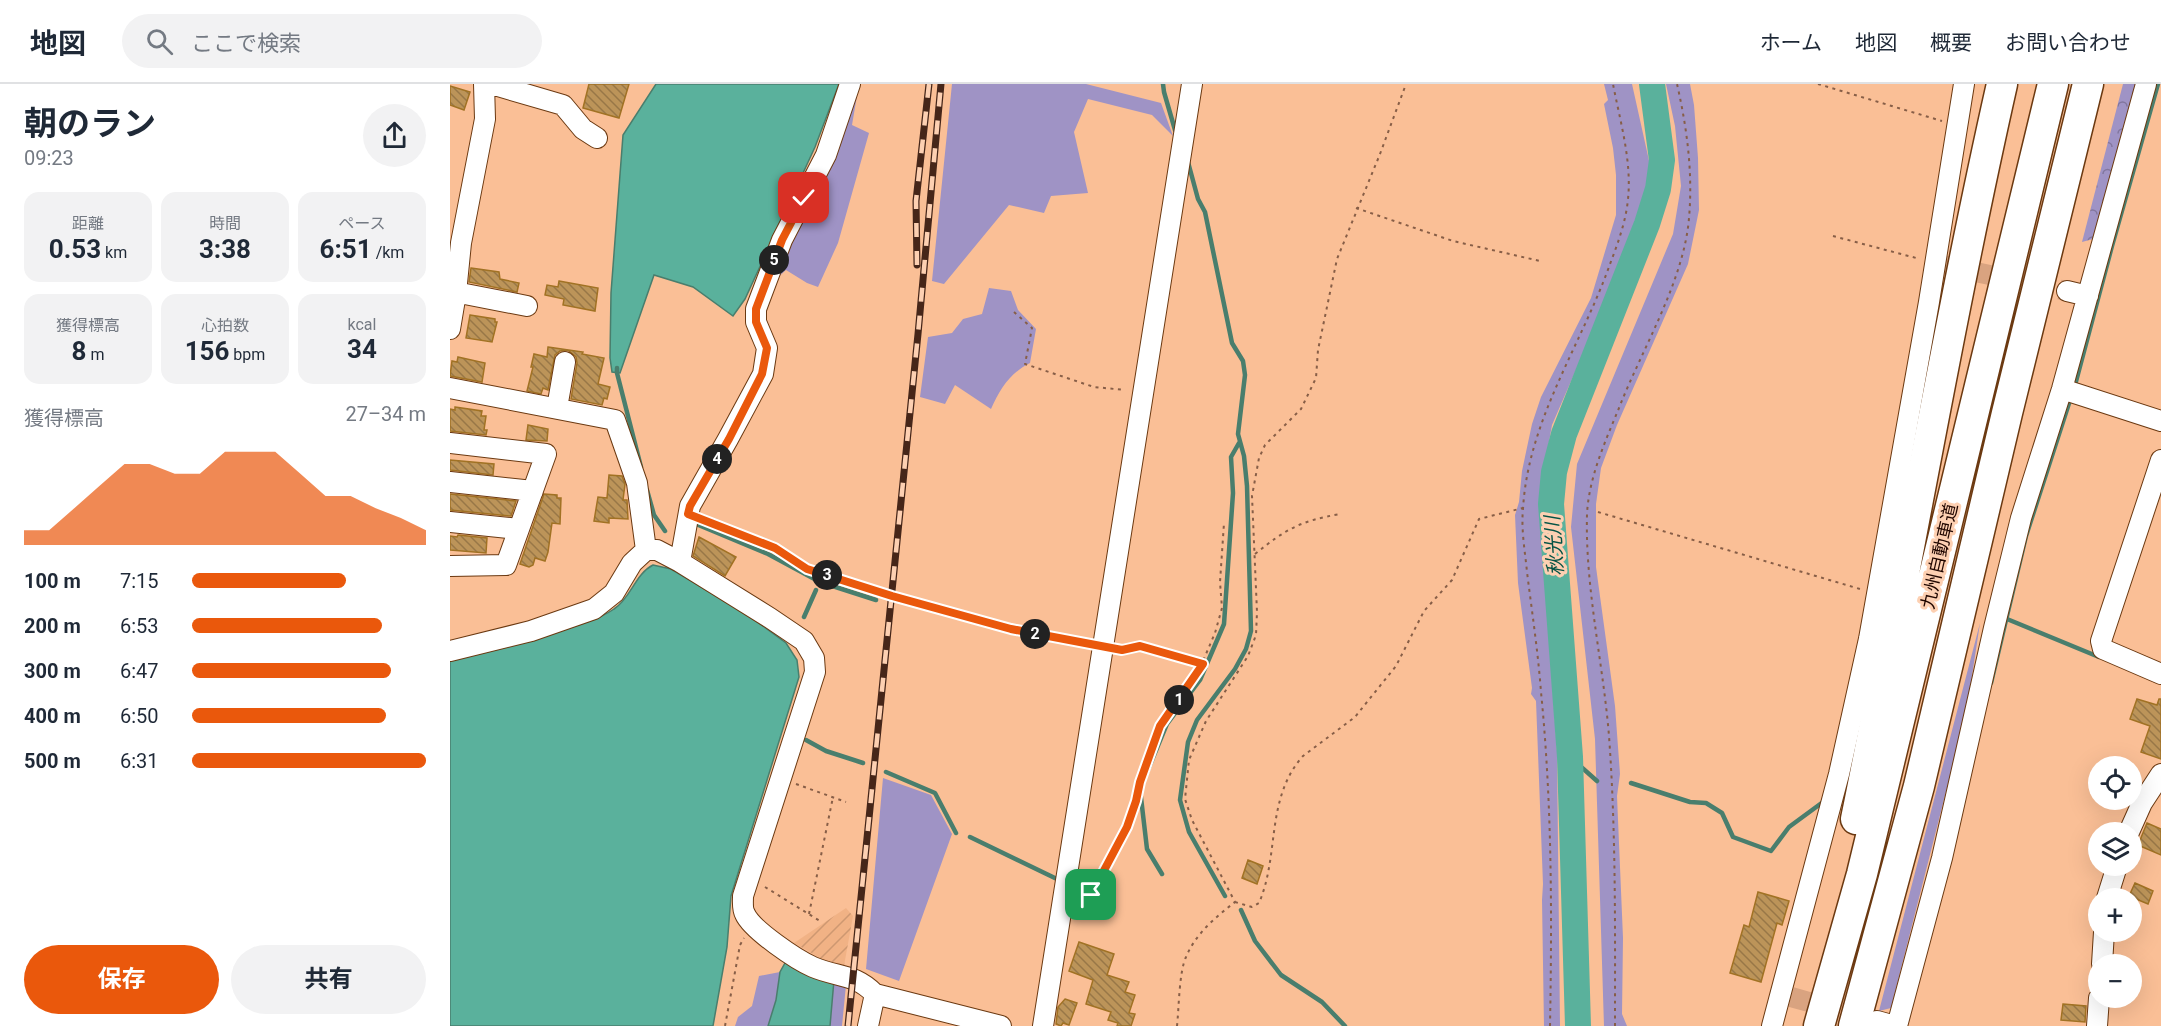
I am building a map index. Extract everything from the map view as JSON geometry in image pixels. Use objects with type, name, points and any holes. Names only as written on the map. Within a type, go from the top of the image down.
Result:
[{"type":"highway","points":[[1937,397],[1983,84]]},
{"type":"highway","points":[[1809,1026],[1848,857],[1886,675],[1967,241],[2002,84]]},
{"type":"highway","points":[[2028,182],[2046,84]]},
{"type":"highway","name":"九州自動車道","points":[[1819,1026],[1863,874],[2053,84]]},
{"type":"highway","name":"九州自動車道","points":[[1881,1025],[1919,786],[2088,84]]},
{"type":"highway","points":[[2007,413],[2041,308],[2100,84]]},
{"type":"street","points":[[450,329],[456,240],[485,119],[484,84]]},
{"type":"street","points":[[491,84],[564,105],[583,129],[597,138]]},
{"type":"street","points":[[680,562],[690,506],[729,439],[762,374],[767,348],[756,322],[759,298],[782,240],[826,155],[850,84]]},
{"type":"street","points":[[1043,1026],[1192,84]]},
{"type":"street","points":[[1772,1026],[1786,995],[1869,639],[1938,264],[1956,125],[1964,84]]},
{"type":"street","points":[[1881,1025],[1942,858],[2021,518],[2062,389],[2146,84]]},
{"type":"street","points":[[2067,291],[2088,296]]},
{"type":"street","points":[[453,292],[526,306]]},
{"type":"street","points":[[556,408],[565,362]]},
{"type":"street","points":[[450,388],[615,420],[637,483],[646,550]]},
{"type":"street","points":[[2062,389],[2161,421]]},
{"type":"street","points":[[450,443],[546,454],[506,565],[450,566]]},
{"type":"street","points":[[2161,460],[2101,641],[2103,649],[2161,674]]},
{"type":"street","points":[[450,482],[533,491]]},
{"type":"street","points":[[450,522],[519,529]]},
{"type":"street","points":[[450,651],[531,631],[594,609],[614,593],[632,563],[646,550],[657,550],[680,562],[804,641],[814,658],[815,672],[743,896],[743,912],[751,924],[813,967],[864,983],[876,994],[1001,1026]]},
{"type":"street","points":[[2133,822],[2142,803],[2161,774]]},
{"type":"street","points":[[868,1026],[876,994]]},
{"type":"street","points":[[2097,1026],[2098,1008]]},
{"type":"path","points":[[1406,84],[1380,154],[1336,259],[1318,350],[1316,378],[1301,409],[1265,446],[1259,458],[1252,496],[1256,635],[1248,656],[1206,721],[1189,760],[1185,799],[1192,820],[1235,902],[1252,907],[1259,903],[1268,875],[1279,798],[1288,777],[1297,764],[1303,756],[1355,717],[1396,666],[1424,611],[1452,580],[1479,519],[1522,508]]},
{"type":"path","points":[[1550,1026],[1551,891],[1546,766],[1541,691],[1522,508],[1528,467],[1553,391],[1604,280],[1621,235],[1628,199],[1627,157],[1614,84]]},
{"type":"path","points":[[1615,1026],[1613,839],[1609,736],[1590,577],[1587,514],[1591,486],[1602,449],[1630,379],[1664,306],[1680,263],[1689,220],[1688,145],[1677,84]]},
{"type":"path","points":[[1818,84],[1956,125]]},
{"type":"path","points":[[1356,208],[1453,241],[1540,261]]},
{"type":"path","points":[[1833,236],[1938,264]]},
{"type":"path","points":[[1014,312],[1032,328],[1025,364],[1094,387],[1142,392]]},
{"type":"path","points":[[1598,512],[1877,594]]},
{"type":"path","points":[[688,514],[775,548],[807,569],[892,596],[1011,629],[1122,650],[1140,646],[1203,664]]},
{"type":"path","points":[[1255,554],[1282,532],[1313,518],[1340,514]]},
{"type":"path","points":[[1091,895],[1127,827],[1160,726],[1203,664],[1215,633],[1222,608],[1220,582],[1224,523]]},
{"type":"path","points":[[782,779],[846,802]]},
{"type":"path","points":[[809,914],[833,797]]},
{"type":"path","points":[[750,878],[820,921]]},
{"type":"path","points":[[1177,1026],[1184,959],[1192,944],[1209,923],[1235,902]]},
{"type":"path","points":[[725,1026],[740,945],[751,924]]},
{"type":"shaded area","points":[[846,908],[853,916],[844,966],[827,962],[794,943]]},
{"type":"green space","points":[[859,84],[852,125],[869,133],[838,243],[818,287],[786,270],[773,282]]},
{"type":"green space","points":[[952,84],[1086,84],[1161,103],[1173,136],[1152,115],[1088,99],[1074,132],[1088,193],[1051,196],[1044,213],[1009,205],[944,284],[932,281]]},
{"type":"green space","points":[[1604,84],[1632,84],[1650,165],[1641,220],[1552,425],[1539,498],[1557,751],[1560,1026],[1544,1026],[1543,884],[1536,701],[1531,694],[1518,583],[1515,515],[1532,424],[1541,397],[1591,298],[1616,215],[1616,175],[1604,104],[1608,100]]},
{"type":"green space","points":[[1666,84],[1690,84],[1698,158],[1699,210],[1688,264],[1617,425],[1601,468],[1596,504],[1596,567],[1615,706],[1620,774],[1617,796],[1623,938],[1622,1014],[1627,1026],[1604,1026],[1595,739],[1571,527],[1577,464],[1673,234],[1681,186],[1675,126]]},
{"type":"green space","points":[[2123,84],[2136,84],[2093,239],[2082,242]]},
{"type":"green space","points":[[989,288],[1011,291],[1018,310],[1036,329],[1030,363],[1006,382],[991,409],[955,385],[945,404],[920,397],[928,337],[952,333],[963,319],[982,314]]},
{"type":"green space","points":[[1980,623],[1967,709],[1891,1008],[1879,1011]]},
{"type":"green space","points":[[883,778],[931,795],[952,834],[899,981],[866,969]]},
{"type":"green space","points":[[780,972],[776,1000],[768,1026],[735,1026],[738,1017],[752,1006],[759,976]]},
{"type":"green space","points":[[834,980],[846,985],[842,1026],[830,1026]]},
{"type":"water","points":[[656,84],[839,84],[815,147],[745,299],[733,316],[693,287],[654,275],[620,373],[612,372],[610,358],[611,293],[623,135]]},
{"type":"water","points":[[653,565],[671,569],[745,613],[786,643],[797,660],[799,677],[731,896],[727,947],[713,1026],[450,1026],[450,659],[531,639],[601,616],[620,604],[642,574]]},
{"type":"water","points":[[790,960],[834,980],[830,1026],[768,1026],[776,1000],[780,972],[785,963]]},
{"type":"building","points":[[589,84],[629,84],[619,118],[583,108]]},
{"type":"building","points":[[450,86],[470,92],[464,110],[450,105]]},
{"type":"building","points":[[471,268],[499,272],[500,279],[519,283],[517,292],[469,282]]},
{"type":"building","points":[[559,281],[598,288],[595,311],[563,305],[564,299],[545,295],[547,285],[558,287]]},
{"type":"building","points":[[470,315],[495,319],[497,322],[492,342],[466,338]]},
{"type":"building","points":[[548,347],[583,352],[582,354],[604,358],[598,384],[610,387],[607,399],[604,398],[602,405],[571,399],[577,363],[576,357],[568,350],[560,351],[555,355],[548,390],[543,388],[541,394],[527,391],[534,354],[547,357]]},
{"type":"building","points":[[458,357],[485,363],[482,382],[450,376],[452,361],[457,362]]},
{"type":"building","points":[[455,407],[482,411],[481,416],[486,416],[484,430],[487,430],[486,435],[450,431],[450,409],[455,410]]},
{"type":"building","points":[[528,425],[548,429],[547,441],[526,440]]},
{"type":"building","points":[[450,460],[494,464],[493,475],[450,470]]},
{"type":"building","points":[[609,475],[622,476],[625,484],[623,500],[627,500],[628,519],[609,518],[609,523],[594,521],[598,497],[607,498]]},
{"type":"building","points":[[450,494],[516,501],[511,516],[450,510]]},
{"type":"building","points":[[544,494],[557,495],[557,498],[561,498],[560,524],[552,523],[545,561],[535,558],[533,565],[529,567],[520,564]]},
{"type":"building","points":[[458,535],[487,538],[486,553],[450,550],[450,536],[457,537]]},
{"type":"building","points":[[699,537],[736,557],[725,576],[693,556]]},
{"type":"building","points":[[2137,699],[2157,705],[2161,699],[2161,759],[2141,752],[2150,726],[2130,719]]},
{"type":"building","points":[[2147,823],[2161,829],[2161,855],[2142,847],[2142,835]]},
{"type":"building","points":[[1248,860],[1263,866],[1257,884],[1242,878]]},
{"type":"building","points":[[2135,883],[2153,891],[2148,904],[2142,901],[2142,888],[2133,888]]},
{"type":"building","points":[[1758,892],[1789,901],[1782,925],[1777,923],[1761,982],[1730,973],[1744,925],[1749,927]]},
{"type":"building","points":[[1079,942],[1114,954],[1107,975],[1129,982],[1125,992],[1135,995],[1129,1013],[1135,1014],[1131,1026],[1117,1026],[1118,1023],[1108,1020],[1111,1012],[1086,1004],[1093,980],[1069,971]]},
{"type":"building","points":[[1065,999],[1077,1003],[1069,1025],[1063,1023],[1061,1026],[1056,1024],[1058,1007]]},
{"type":"building","points":[[2063,1004],[2086,1006],[2085,1022],[2061,1020]]},
{"type":"waterway","points":[[1163,84],[1175,130]]},
{"type":"waterway","name":"秋光川","points":[[1578,1026],[1570,757],[1551,504],[1554,472],[1564,434],[1647,224],[1658,189],[1662,160],[1652,84]]},
{"type":"waterway","points":[[2074,389],[2158,84]]},
{"type":"waterway","points":[[1188,162],[1198,199],[1205,212],[1232,343],[1243,361],[1245,375],[1238,434],[1244,456],[1247,486],[1251,631],[1246,649],[1235,669],[1197,720],[1188,742],[1180,800],[1189,832],[1225,896]]},
{"type":"waterway","points":[[617,368],[641,467]]},
{"type":"waterway","points":[[1991,683],[2026,536],[2071,397]]},
{"type":"waterway","points":[[1162,874],[1147,849],[1140,789],[1167,724],[1200,680],[1224,624],[1233,493],[1231,457],[1239,443]]},
{"type":"waterway","points":[[647,490],[654,515],[665,531]]},
{"type":"waterway","points":[[696,524],[768,554],[820,582],[876,600]]},
{"type":"waterway","points":[[804,617],[816,590]]},
{"type":"waterway","points":[[2007,619],[2099,657]]},
{"type":"waterway","points":[[806,740],[826,751],[863,763]]},
{"type":"waterway","points":[[1570,757],[1597,781]]},
{"type":"waterway","points":[[886,772],[935,793],[956,833]]},
{"type":"waterway","points":[[1631,783],[1690,802],[1706,803],[1722,813],[1733,837],[1771,851],[1789,827],[1823,802]]},
{"type":"waterway","points":[[970,837],[1059,880]]},
{"type":"waterway","points":[[1241,910],[1255,941],[1281,975],[1322,1002],[1345,1026]]},
{"type":"tunnel","points":[[1942,265],[2067,291]]},
{"type":"tunnel","points":[[1791,997],[1866,1018]]},
{"type":"railway","points":[[917,265],[916,201],[929,84]]},
{"type":"railway","points":[[848,1026],[941,84]]},
{"type":"route","points":[[804,198],[782,240],[756,309],[756,322],[767,348],[762,374],[729,439],[690,506],[688,514],[775,548],[807,569],[892,596],[1011,629],[1122,650],[1140,646],[1203,664],[1160,726],[1127,827],[1091,895]]}]
